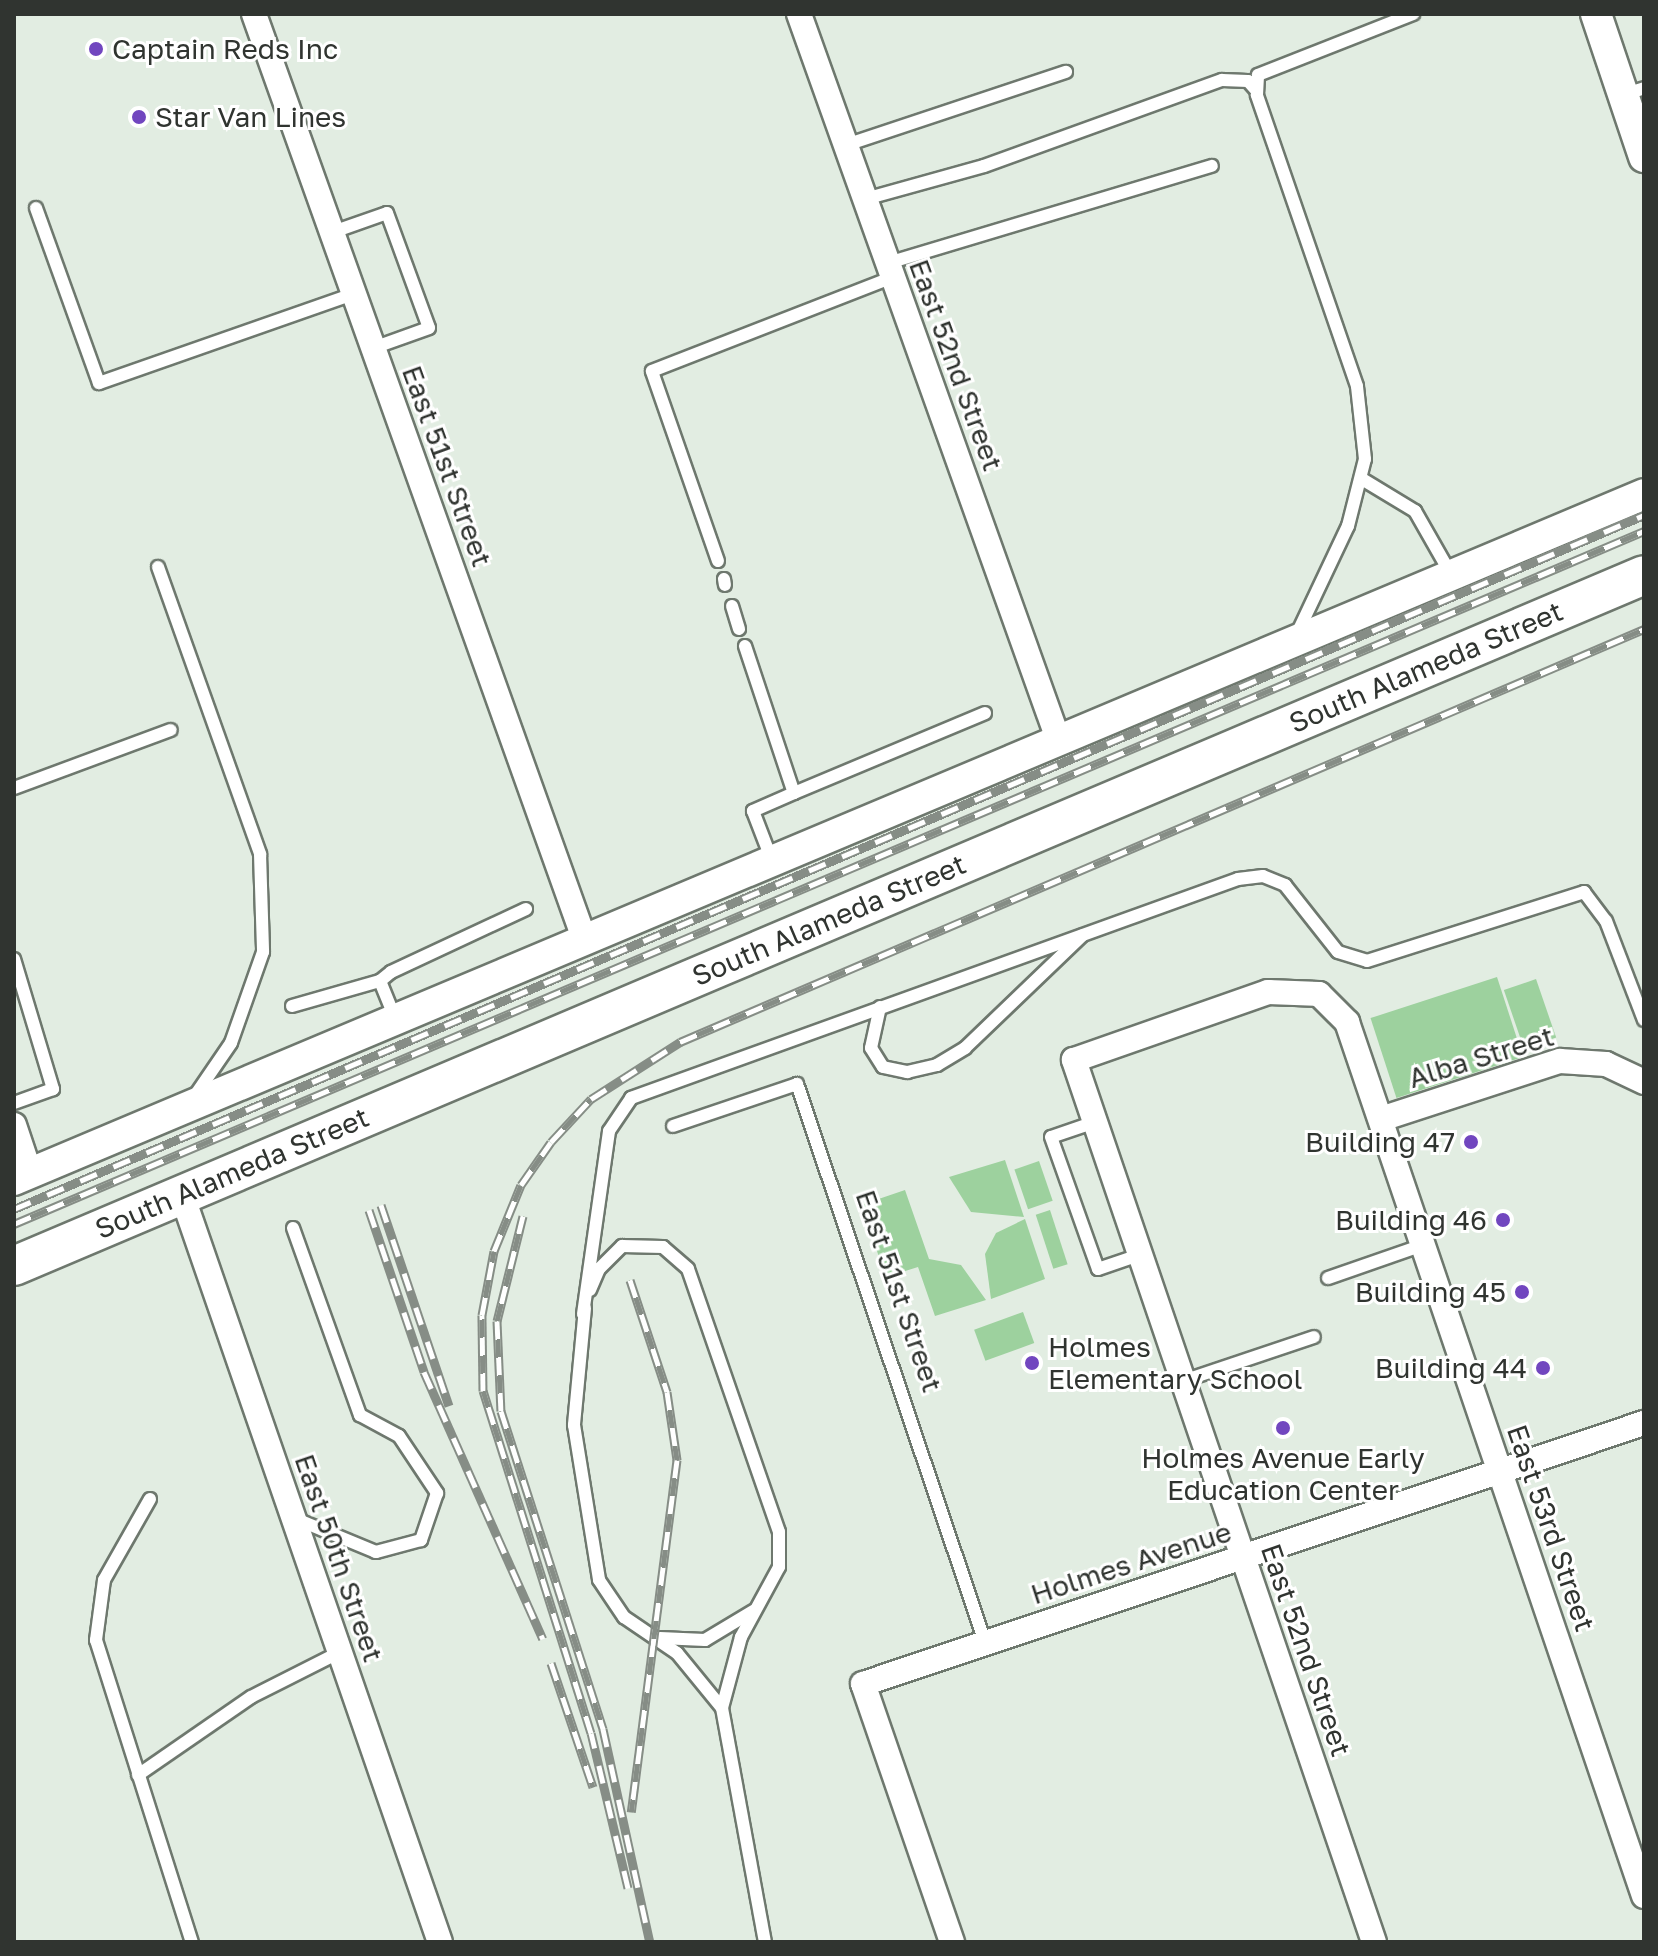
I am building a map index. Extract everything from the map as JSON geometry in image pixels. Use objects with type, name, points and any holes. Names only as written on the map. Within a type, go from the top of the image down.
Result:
[{"type":"main road","name":"South Alameda Street","points":[[14,1266],[1644,575]]},
{"type":"street","name":"East 51st Street","points":[[254,14],[584,938]]},
{"type":"street","name":"East 52nd Street","points":[[799,14],[1057,736]]},
{"type":"street","points":[[1596,14],[1634,92],[1644,157]]},
{"type":"street","points":[[14,1125],[22,1176],[1057,736],[1644,494]]},
{"type":"street","name":"East 52nd Street","points":[[1286,990],[1074,1060],[1374,1942]]},
{"type":"street","name":"East 53rd Street","points":[[1286,990],[1336,1004],[1381,1119],[1644,1896]]},
{"type":"street","name":"Alba Street","points":[[1381,1119],[1560,1061],[1606,1064],[1644,1082]]},
{"type":"street","name":"East 50th Street","points":[[182,1195],[440,1942]]},
{"type":"street","name":"Holmes Avenue","points":[[952,1942],[863,1684],[1644,1423]]},
{"type":"lane","points":[[1257,91],[1268,67],[1413,14]]},
{"type":"lane","points":[[846,145],[1066,72]]},
{"type":"lane","points":[[865,199],[984,166],[1222,80],[1248,81],[1257,91],[1357,386],[1362,479],[1295,638]]},
{"type":"lane","points":[[718,561],[652,371],[890,270],[1212,166]]},
{"type":"lane","points":[[36,208],[99,383],[353,294]]},
{"type":"lane","points":[[333,232],[387,213],[429,328],[373,348]]},
{"type":"lane","points":[[1362,479],[1415,511],[1451,574]]},
{"type":"lane","points":[[158,567],[260,854],[263,952],[231,1043],[187,1106]]},
{"type":"lane","points":[[732,606],[739,629]]},
{"type":"lane","points":[[745,646],[794,793]]},
{"type":"lane","points":[[771,858],[753,811],[985,713]]},
{"type":"lane","points":[[14,788],[171,730]]},
{"type":"lane","points":[[765,1942],[722,1708],[704,1679],[610,1600],[592,1556],[574,1425],[583,1314],[609,1131],[631,1098],[1087,930],[1263,876],[1299,898],[1338,952],[1367,961],[1584,892],[1606,921],[1644,1020]]},
{"type":"lane","points":[[292,1006],[380,981],[526,909]]},
{"type":"lane","points":[[880,1007],[871,1048],[883,1067],[907,1072],[937,1065],[965,1048],[1087,930]]},
{"type":"lane","points":[[14,959],[53,1089],[14,1103]]},
{"type":"lane","points":[[380,981],[395,1018]]},
{"type":"lane","name":"East 51st Street","points":[[673,1126],[797,1084],[985,1642]]},
{"type":"lane","points":[[1095,1122],[1051,1137],[1098,1269],[1139,1255]]},
{"type":"lane","points":[[293,1228],[360,1415],[399,1436],[437,1493],[421,1540],[376,1552],[294,1518]]},
{"type":"lane","points":[[1328,1278],[1423,1245]]},
{"type":"lane","points":[[583,1314],[599,1269],[622,1246],[663,1247],[688,1269],[779,1532],[779,1567],[733,1657],[722,1708]]},
{"type":"lane","points":[[1183,1381],[1314,1337]]},
{"type":"lane","points":[[150,1499],[113,1558],[96,1612],[102,1673],[192,1942]]},
{"type":"lane","points":[[653,1637],[705,1640],[756,1610]]},
{"type":"lane","points":[[138,1775],[251,1697],[340,1652]]},
{"type":"green space","points":[[1497,977],[1523,1057],[1396,1098],[1371,1018]]},
{"type":"green space","points":[[1536,979],[1556,1038],[1524,1049],[1504,990]]},
{"type":"green space","points":[[1005,1160],[1024,1217],[971,1212],[949,1177]]},
{"type":"green space","points":[[1039,1161],[1053,1201],[1028,1209],[1014,1169]]},
{"type":"green space","points":[[905,1190],[929,1259],[961,1265],[986,1300],[935,1316],[918,1267],[886,1277],[861,1205]]},
{"type":"green space","points":[[1050,1210],[1068,1264],[1053,1269],[1036,1215]]},
{"type":"green space","points":[[1025,1219],[1045,1279],[991,1299],[985,1254],[996,1233]]},
{"type":"green space","points":[[1023,1312],[1034,1343],[985,1361],[974,1330]]},
{"type":"railway","points":[[14,1209],[1644,515]]},
{"type":"railway","points":[[14,1224],[1644,531]]},
{"type":"railway","points":[[628,1888],[591,1733],[483,1391],[482,1315],[494,1251],[521,1185],[551,1142],[591,1099],[680,1042],[1644,629]]},
{"type":"railway","points":[[381,1205],[449,1406]]},
{"type":"railway","points":[[369,1210],[424,1372],[543,1639]]},
{"type":"railway","points":[[523,1216],[497,1321],[501,1411],[603,1729],[650,1942]]},
{"type":"railway","points":[[630,1280],[667,1392],[677,1460],[631,1812]]},
{"type":"railway","points":[[551,1663],[593,1787]]},
{"type":"place","name":"Captain Reds Inc","points":[[96,49]]},
{"type":"place","name":"Star Van Lines","points":[[139,117]]},
{"type":"place","name":"Building 47","points":[[1471,1142]]},
{"type":"place","name":"Building 46","points":[[1503,1220]]},
{"type":"place","name":"Building 45","points":[[1522,1292]]},
{"type":"place","name":"Holmes Elementary School","points":[[1032,1363]]},
{"type":"place","name":"Building 44","points":[[1543,1368]]},
{"type":"place","name":"Holmes Avenue Early Education Center","points":[[1283,1428]]}]
